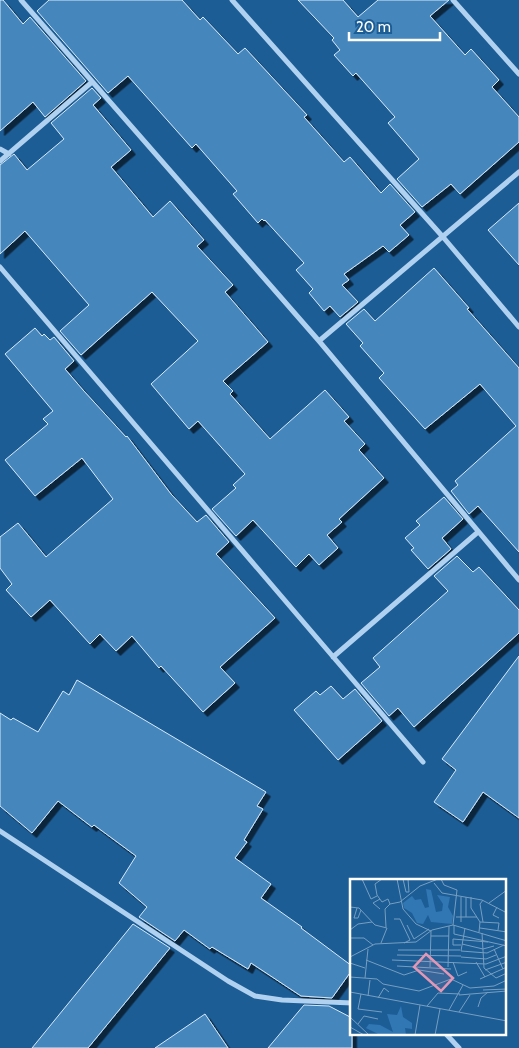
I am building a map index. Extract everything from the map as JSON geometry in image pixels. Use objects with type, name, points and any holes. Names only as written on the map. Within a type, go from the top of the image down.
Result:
[{"type":"street","points":[[21,0],[319,341],[519,580]]},
{"type":"street","points":[[232,0],[443,237],[519,327]]},
{"type":"street","points":[[453,0],[519,74]]},
{"type":"street","points":[[0,161],[92,82]]},
{"type":"street","points":[[0,148],[9,154]]},
{"type":"street","points":[[319,341],[519,172]]},
{"type":"street","points":[[0,267],[423,762]]},
{"type":"street","points":[[333,657],[478,532]]},
{"type":"street","points":[[0,831],[228,981],[255,996],[282,1000],[350,1003]]},
{"type":"street","points":[[448,1036],[459,1048]]},
{"type":"building","points":[[0,0],[3,0],[23,24],[30,17],[86,81],[45,117],[33,102],[0,131]]},
{"type":"building","points":[[49,0],[182,0],[200,20],[203,17],[238,54],[245,48],[307,115],[304,117],[344,162],[350,157],[381,193],[390,184],[415,212],[400,225],[409,235],[389,252],[383,246],[344,274],[349,280],[342,285],[358,302],[340,317],[330,306],[324,311],[309,293],[313,289],[296,270],[304,263],[265,220],[262,219],[258,223],[233,194],[237,191],[196,144],[192,148],[128,76],[108,93],[37,11]]},
{"type":"building","points":[[298,0],[343,0],[358,17],[378,0],[449,0],[430,16],[465,55],[471,49],[499,80],[492,87],[519,117],[519,142],[460,194],[451,184],[422,207],[397,179],[419,159],[388,123],[395,117],[356,73],[353,76],[334,55],[340,50],[332,40],[334,38]]},
{"type":"building","points":[[92,88],[101,98],[93,105],[131,150],[111,167],[153,217],[170,201],[204,240],[197,246],[233,285],[225,292],[268,342],[223,381],[233,391],[230,394],[270,439],[325,390],[349,417],[344,421],[365,444],[359,450],[384,478],[339,519],[342,522],[327,535],[338,548],[319,565],[309,554],[296,567],[253,520],[236,536],[212,509],[236,488],[233,485],[245,474],[198,421],[189,429],[151,384],[198,341],[152,292],[81,355],[60,331],[89,305],[25,231],[0,254],[0,165],[14,154],[27,170],[64,139],[51,123]]},
{"type":"building","points":[[519,203],[519,265],[488,230]]},
{"type":"building","points":[[434,268],[519,368],[519,552],[478,506],[469,514],[451,491],[458,485],[455,481],[516,426],[480,384],[425,429],[379,378],[384,373],[360,346],[363,343],[346,324],[364,309],[375,321]]},
{"type":"building","points":[[35,328],[42,336],[44,334],[50,340],[54,337],[74,361],[65,369],[127,436],[171,494],[197,522],[206,515],[229,542],[216,554],[275,618],[220,667],[235,683],[203,712],[161,666],[159,668],[132,636],[116,651],[100,634],[90,644],[50,600],[31,617],[6,590],[12,584],[0,568],[0,537],[18,523],[46,557],[113,499],[82,458],[35,496],[5,460],[48,424],[43,419],[53,411],[5,354]]},
{"type":"building","points":[[444,497],[463,519],[442,538],[451,549],[428,569],[411,550],[414,548],[405,538],[420,525],[416,521]]},
{"type":"building","points":[[457,556],[473,572],[479,567],[519,610],[519,633],[414,727],[398,708],[389,716],[361,683],[380,667],[373,658],[448,591],[434,576]]},
{"type":"building","points":[[519,656],[519,818],[483,792],[463,822],[434,802],[456,770],[442,759]]},
{"type":"building","points":[[77,680],[266,792],[257,806],[263,809],[244,840],[247,842],[235,858],[271,884],[261,898],[350,965],[350,973],[332,998],[301,996],[251,963],[248,969],[212,947],[210,949],[184,930],[175,941],[139,917],[147,907],[119,883],[136,856],[94,825],[92,827],[58,801],[32,833],[0,806],[0,713],[38,732],[63,691],[69,695]]},
{"type":"building","points":[[331,686],[343,699],[355,689],[382,721],[338,760],[294,710],[316,691],[320,695]]},
{"type":"building","points":[[133,924],[170,948],[88,1048],[32,1048]]},
{"type":"building","points":[[304,1005],[329,1006],[350,1017],[352,1048],[268,1048]]},
{"type":"building","points":[[205,1014],[228,1048],[155,1048]]}]
